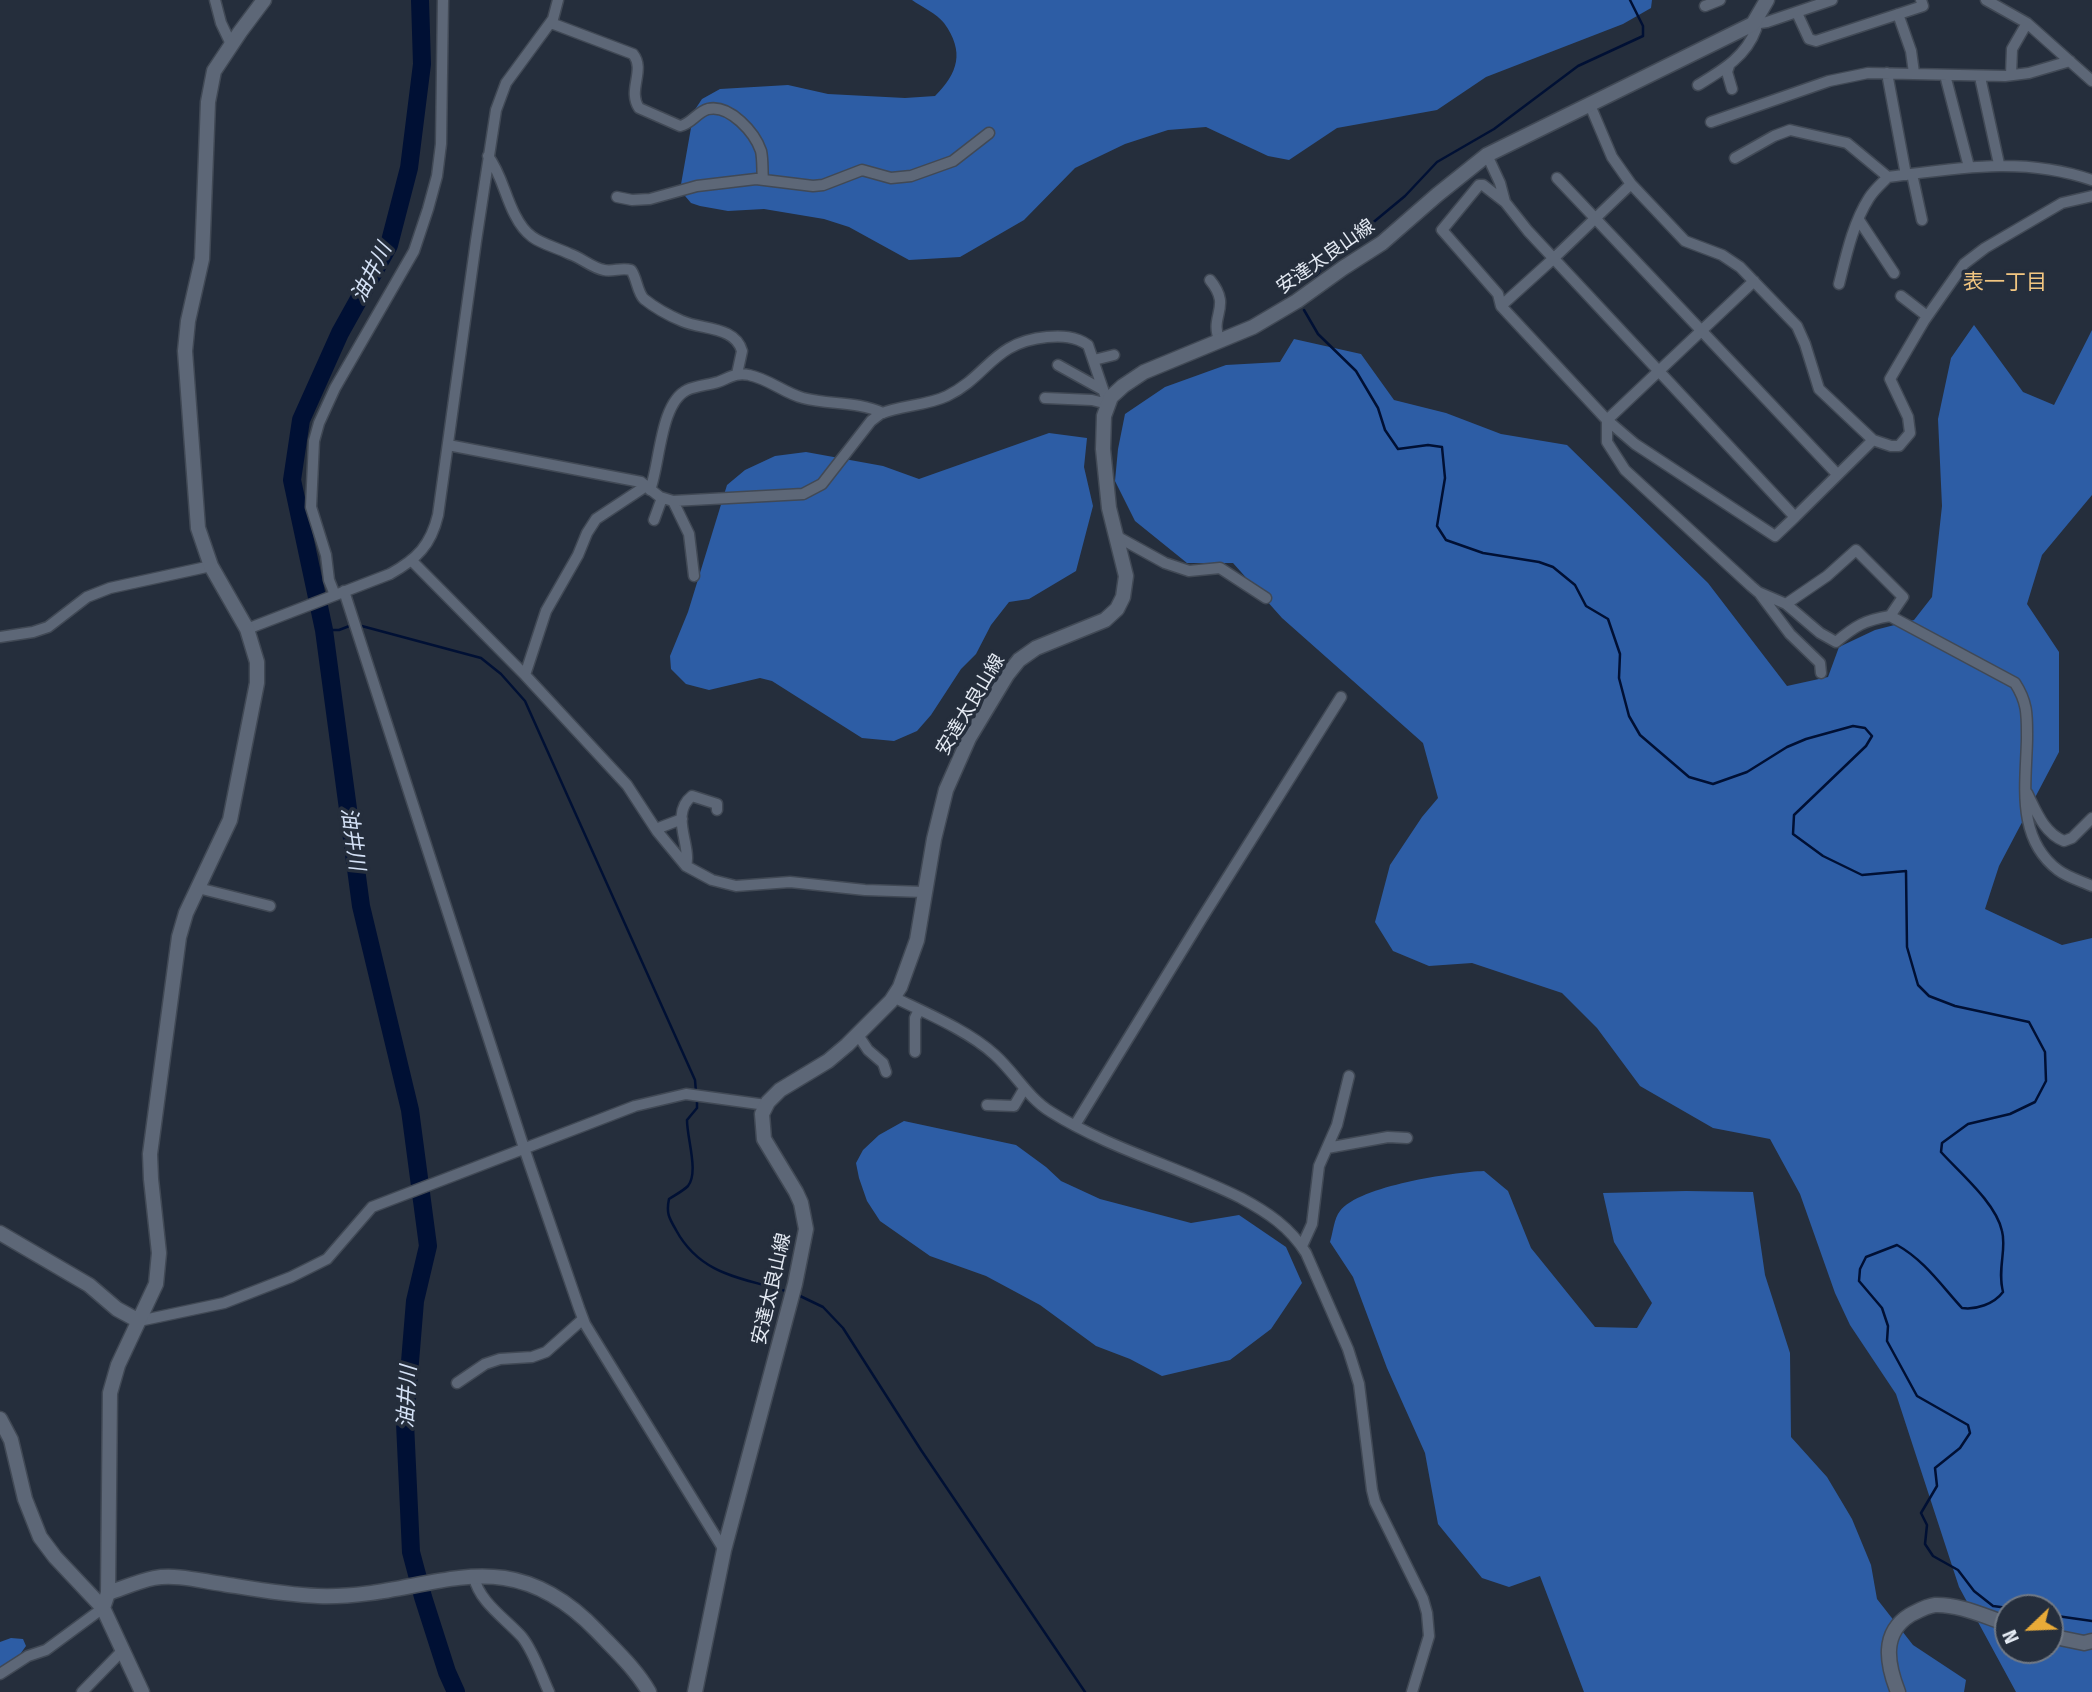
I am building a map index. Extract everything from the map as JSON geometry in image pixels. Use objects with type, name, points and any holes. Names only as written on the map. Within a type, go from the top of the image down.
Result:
[{"type":"street","points":[[215,0],[221,23],[231,44]]},
{"type":"street","points":[[0,1675],[28,1656],[46,1650],[103,1608],[108,1593],[110,1393],[118,1365],[156,1284],[159,1253],[150,1154],[179,937],[186,913],[230,820],[257,683],[257,662],[247,629],[211,566],[202,544],[196,513],[185,351],[188,321],[202,259],[208,102],[214,71],[264,0]]},
{"type":"street","points":[[443,0],[441,144],[437,176],[414,251],[335,388],[319,423],[314,441],[311,507],[335,595],[355,624],[524,1148],[583,1318],[724,1550]]},
{"type":"street","points":[[247,629],[390,573],[412,561],[431,537],[435,527],[448,445],[488,156],[501,93],[513,72],[551,23],[558,0]]},
{"type":"street","points":[[1705,6],[1718,0]]},
{"type":"street","points":[[1753,24],[1767,0]]},
{"type":"street","points":[[1753,24],[1797,13],[1832,0]]},
{"type":"street","points":[[1797,13],[1812,41],[1923,6],[1922,0]]},
{"type":"street","points":[[1986,0],[2027,23],[2092,82]]},
{"type":"street","points":[[1898,14],[1911,51],[1914,73]]},
{"type":"street","points":[[551,23],[633,54],[638,62],[634,97],[639,108],[680,126],[686,125],[706,110],[718,109],[730,114],[750,130],[757,143],[762,157],[763,179]]},
{"type":"street","points":[[2011,75],[2012,48],[2027,23]]},
{"type":"street","points":[[1732,89],[1727,72],[1753,35],[1756,29],[1753,24]]},
{"type":"street","name":"安達太良山線","points":[[695,1692],[724,1550],[792,1293],[806,1229],[796,1192],[764,1139],[762,1120],[766,1105],[780,1090],[828,1060],[858,1035],[893,997],[908,971],[917,940],[946,790],[969,738],[1007,675],[1019,660],[1036,648],[1105,620],[1123,597],[1126,576],[1106,488],[1103,427],[1106,397],[1111,397],[1144,373],[1272,317],[1382,243],[1487,155],[1753,24]]},
{"type":"street","points":[[1712,122],[1829,81],[1868,73],[1968,74],[1980,77],[2029,73],[2070,61]]},
{"type":"street","points":[[1698,85],[1730,66]]},
{"type":"street","points":[[1888,73],[1909,175],[1922,220]]},
{"type":"street","points":[[1945,75],[1969,167]]},
{"type":"street","points":[[1980,77],[2000,164]]},
{"type":"street","points":[[1590,105],[1612,157],[1631,184],[1685,241],[1722,255],[1754,281],[1797,326],[1819,389],[1873,440],[1891,446],[1899,446],[1910,433],[1908,417],[1890,379],[1927,316],[1964,264],[1985,248],[2062,203],[2092,196]]},
{"type":"street","points":[[1735,158],[1790,130],[1847,143],[1888,177]]},
{"type":"street","points":[[617,197],[643,200],[697,186],[763,179],[823,185],[862,170],[891,178],[911,176],[953,161],[989,133]]},
{"type":"street","points":[[1487,155],[1500,183],[1505,202]]},
{"type":"street","points":[[488,156],[514,214],[530,237],[571,254],[600,270],[611,271],[624,267],[631,270],[641,296],[649,302],[682,321],[715,329],[736,340],[742,351],[737,374]]},
{"type":"street","points":[[1839,284],[1859,220],[1869,198],[1888,177],[2000,164],[2045,169],[2092,180]]},
{"type":"street","points":[[1557,178],[1837,474]]},
{"type":"street","points":[[1501,306],[1631,184]]},
{"type":"street","points":[[1795,516],[1553,259],[1505,202],[1483,185],[1479,186],[1442,230],[1498,293],[1501,306],[1607,420],[1635,444],[1775,536],[1873,440]]},
{"type":"street","points":[[1859,220],[1894,273]]},
{"type":"street","points":[[1210,280],[1217,288],[1222,304],[1215,327],[1220,342]]},
{"type":"street","points":[[1754,281],[1607,420],[1607,442],[1625,470],[1758,592],[1790,634],[1820,663],[1821,673]]},
{"type":"street","points":[[1901,296],[1927,316]]},
{"type":"street","points":[[667,500],[811,492],[822,484],[871,421],[883,413],[946,396],[999,353],[1029,339],[1066,336],[1088,345],[1106,397]]},
{"type":"street","points":[[1094,360],[1114,355]]},
{"type":"street","points":[[1058,365],[1106,397]]},
{"type":"street","points":[[524,675],[545,611],[596,519],[648,488],[656,475],[660,441],[673,405],[680,394],[737,374],[760,378],[805,399],[869,406],[883,413]]},
{"type":"street","points":[[1045,398],[1093,400],[1106,397]]},
{"type":"street","points":[[448,445],[641,482],[667,500],[689,534],[694,576]]},
{"type":"street","points":[[654,520],[667,500]]},
{"type":"street","points":[[1116,536],[1165,563],[1189,571],[1220,568],[1266,598]]},
{"type":"street","points":[[1786,604],[1828,576],[1856,550],[1903,597],[1890,616]]},
{"type":"street","points":[[412,561],[627,785],[656,829],[686,866],[712,880],[736,886],[789,882],[864,890],[925,892]]},
{"type":"street","points":[[0,637],[48,627],[86,597],[110,588],[211,566]]},
{"type":"street","points":[[1758,592],[1786,604],[1836,642],[1856,625],[1890,616],[2015,683],[2024,696],[2027,713],[2027,821],[2039,849],[2058,870],[2092,886]]},
{"type":"street","points":[[1075,1125],[1341,697]]},
{"type":"street","points":[[2026,791],[2039,817],[2056,838],[2064,841],[2072,838],[2092,818]]},
{"type":"street","points":[[686,866],[688,860],[682,819],[687,800],[692,796],[717,804],[717,810]]},
{"type":"street","points":[[656,829],[682,819]]},
{"type":"street","points":[[198,888],[270,906]]},
{"type":"street","points":[[893,997],[995,1055],[1024,1089],[1048,1111],[1264,1210],[1283,1225],[1302,1246],[1348,1349],[1359,1384],[1375,1502],[1426,1606],[1429,1636],[1412,1692]]},
{"type":"street","points":[[915,1052],[915,1018],[919,1010]]},
{"type":"street","points":[[858,1035],[868,1050],[883,1063],[886,1072]]},
{"type":"street","points":[[1302,1246],[1312,1224],[1319,1166],[1337,1125],[1349,1076]]},
{"type":"street","points":[[987,1105],[1013,1106],[1024,1089]]},
{"type":"street","points":[[0,1233],[89,1285],[117,1309],[139,1321],[224,1303],[315,1267],[344,1241],[372,1206],[635,1106],[686,1094],[766,1105]]},
{"type":"street","points":[[1327,1148],[1388,1137],[1406,1138]]},
{"type":"street","points":[[457,1383],[485,1364],[500,1359],[532,1357],[546,1352],[583,1318]]},
{"type":"street","points":[[0,1419],[11,1440],[25,1499],[40,1537],[103,1608],[142,1692]]},
{"type":"street","points":[[474,1577],[475,1583],[490,1605],[527,1645],[549,1692]]},
{"type":"street","points":[[108,1593],[156,1578],[188,1578],[317,1596],[347,1596],[437,1580],[501,1577],[521,1582],[556,1597],[590,1624],[625,1661],[649,1692]]},
{"type":"street","points":[[1898,1692],[1888,1663],[1888,1646],[1893,1631],[1903,1620],[1922,1608],[1934,1605],[1952,1607],[1994,1620]]},
{"type":"street","points":[[2064,1639],[2084,1643],[2092,1641]]},
{"type":"street","points":[[82,1692],[122,1651]]},
{"type":"shaded area","points":[[912,0],[1652,0],[1651,8],[1623,24],[1486,77],[1437,110],[1337,128],[1289,160],[1268,156],[1206,127],[1168,130],[1125,144],[1075,168],[1024,220],[960,257],[909,260],[849,227],[824,219],[764,209],[728,211],[691,203],[680,190],[694,111],[702,99],[720,89],[788,85],[828,94],[905,98],[935,96],[953,70],[956,62],[955,43],[941,20]]},
{"type":"shaded area","points":[[1974,325],[2023,392],[2054,405],[2092,330],[2092,495],[2042,555],[2027,604],[2059,652],[2059,752],[1999,866],[1985,909],[2062,945],[2092,938],[2092,1692],[2016,1692],[2001,1664],[2064,1664],[2064,1594],[1994,1594],[1994,1651],[1959,1587],[1896,1394],[1850,1325],[1835,1293],[1800,1194],[1770,1139],[1713,1128],[1640,1086],[1597,1028],[1562,993],[1472,963],[1429,966],[1393,951],[1375,922],[1390,865],[1438,798],[1423,743],[1282,618],[1233,563],[1187,563],[1135,521],[1115,481],[1125,414],[1165,387],[1226,365],[1280,362],[1294,339],[1361,354],[1394,400],[1446,413],[1501,434],[1567,445],[1708,583],[1787,686],[1828,677],[1839,647],[1875,630],[1914,620],[1932,597],[1942,506],[1938,419],[1951,358]]},
{"type":"shaded area","points":[[1049,433],[1087,438],[1084,467],[1093,506],[1076,571],[1029,599],[1009,602],[991,625],[976,654],[961,669],[931,715],[917,731],[894,741],[862,738],[772,681],[760,678],[709,690],[686,684],[671,669],[670,656],[688,612],[727,485],[745,470],[775,456],[806,452],[883,466],[919,479]]},
{"type":"shaded area","points":[[904,1121],[1016,1145],[1061,1181],[1100,1199],[1191,1223],[1239,1215],[1286,1247],[1302,1283],[1271,1329],[1230,1360],[1162,1376],[1130,1359],[1096,1346],[1040,1305],[986,1276],[930,1256],[880,1221],[867,1201],[856,1163],[863,1150],[879,1135]]},
{"type":"shaded area","points":[[1484,1171],[1508,1191],[1531,1248],[1595,1327],[1637,1328],[1652,1303],[1614,1242],[1603,1193],[1753,1192],[1765,1275],[1790,1353],[1791,1437],[1827,1477],[1852,1519],[1871,1565],[1877,1599],[1913,1645],[1966,1680],[1964,1692],[1584,1692],[1540,1576],[1509,1587],[1482,1578],[1438,1524],[1425,1453],[1387,1368],[1353,1277],[1330,1242],[1340,1211],[1366,1194],[1408,1182]]},
{"type":"shaded area","points":[[11,1638],[23,1639],[26,1646],[13,1664],[0,1669],[0,1642]]},
{"type":"waterway","name":"油井川","points":[[420,0],[422,64],[409,168],[389,245],[340,333],[301,420],[292,480],[324,630],[361,906],[410,1110],[428,1246],[415,1301],[405,1423],[411,1552],[447,1672],[456,1692]]},
{"type":"waterway","points":[[1316,278],[1323,264],[1405,196],[1437,162],[1494,129],[1578,66],[1643,36],[1643,26],[1630,0]]},
{"type":"waterway","points":[[1304,310],[1318,334],[1356,371],[1378,408],[1385,430],[1398,449],[1428,445],[1442,447],[1445,478],[1437,526],[1446,540],[1483,553],[1539,562],[1553,567],[1575,585],[1586,606],[1608,619],[1620,654],[1619,678],[1629,716],[1640,735],[1689,777],[1713,784],[1747,772],[1787,747],[1806,739],[1853,726],[1865,728],[1872,736],[1866,746],[1794,815],[1793,834],[1823,856],[1862,875],[1906,871],[1907,947],[1918,985],[1929,996],[1955,1006],[2029,1022],[2045,1052],[2046,1081],[2035,1102],[2010,1114],[1968,1124],[1942,1143],[1941,1152],[1985,1199],[1998,1220],[2003,1238],[2003,1292],[1984,1305],[1962,1308],[1924,1265],[1897,1245],[1866,1257],[1860,1269],[1859,1281],[1882,1308],[1888,1326],[1887,1341],[1917,1396],[1968,1425],[1970,1433],[1960,1448],[1935,1468],[1937,1486],[1921,1513],[1927,1525],[1925,1544],[1933,1556],[1958,1570],[1974,1591],[1994,1606]]},
{"type":"waterway","points":[[324,630],[339,630],[352,625]]},
{"type":"waterway","points":[[358,625],[481,658],[501,674],[525,701],[695,1080],[696,1092]]},
{"type":"waterway","points":[[697,1099],[697,1108],[687,1120],[693,1164],[691,1180],[686,1188],[669,1199],[668,1212],[672,1222],[686,1245],[711,1266],[725,1273],[789,1292]]},
{"type":"waterway","points":[[798,1295],[823,1307],[843,1328],[921,1450],[1085,1692]]},
{"type":"waterway","points":[[2064,1617],[2092,1621]]},
{"type":"district","name":"表一丁目","points":[[2005,283]]}]
